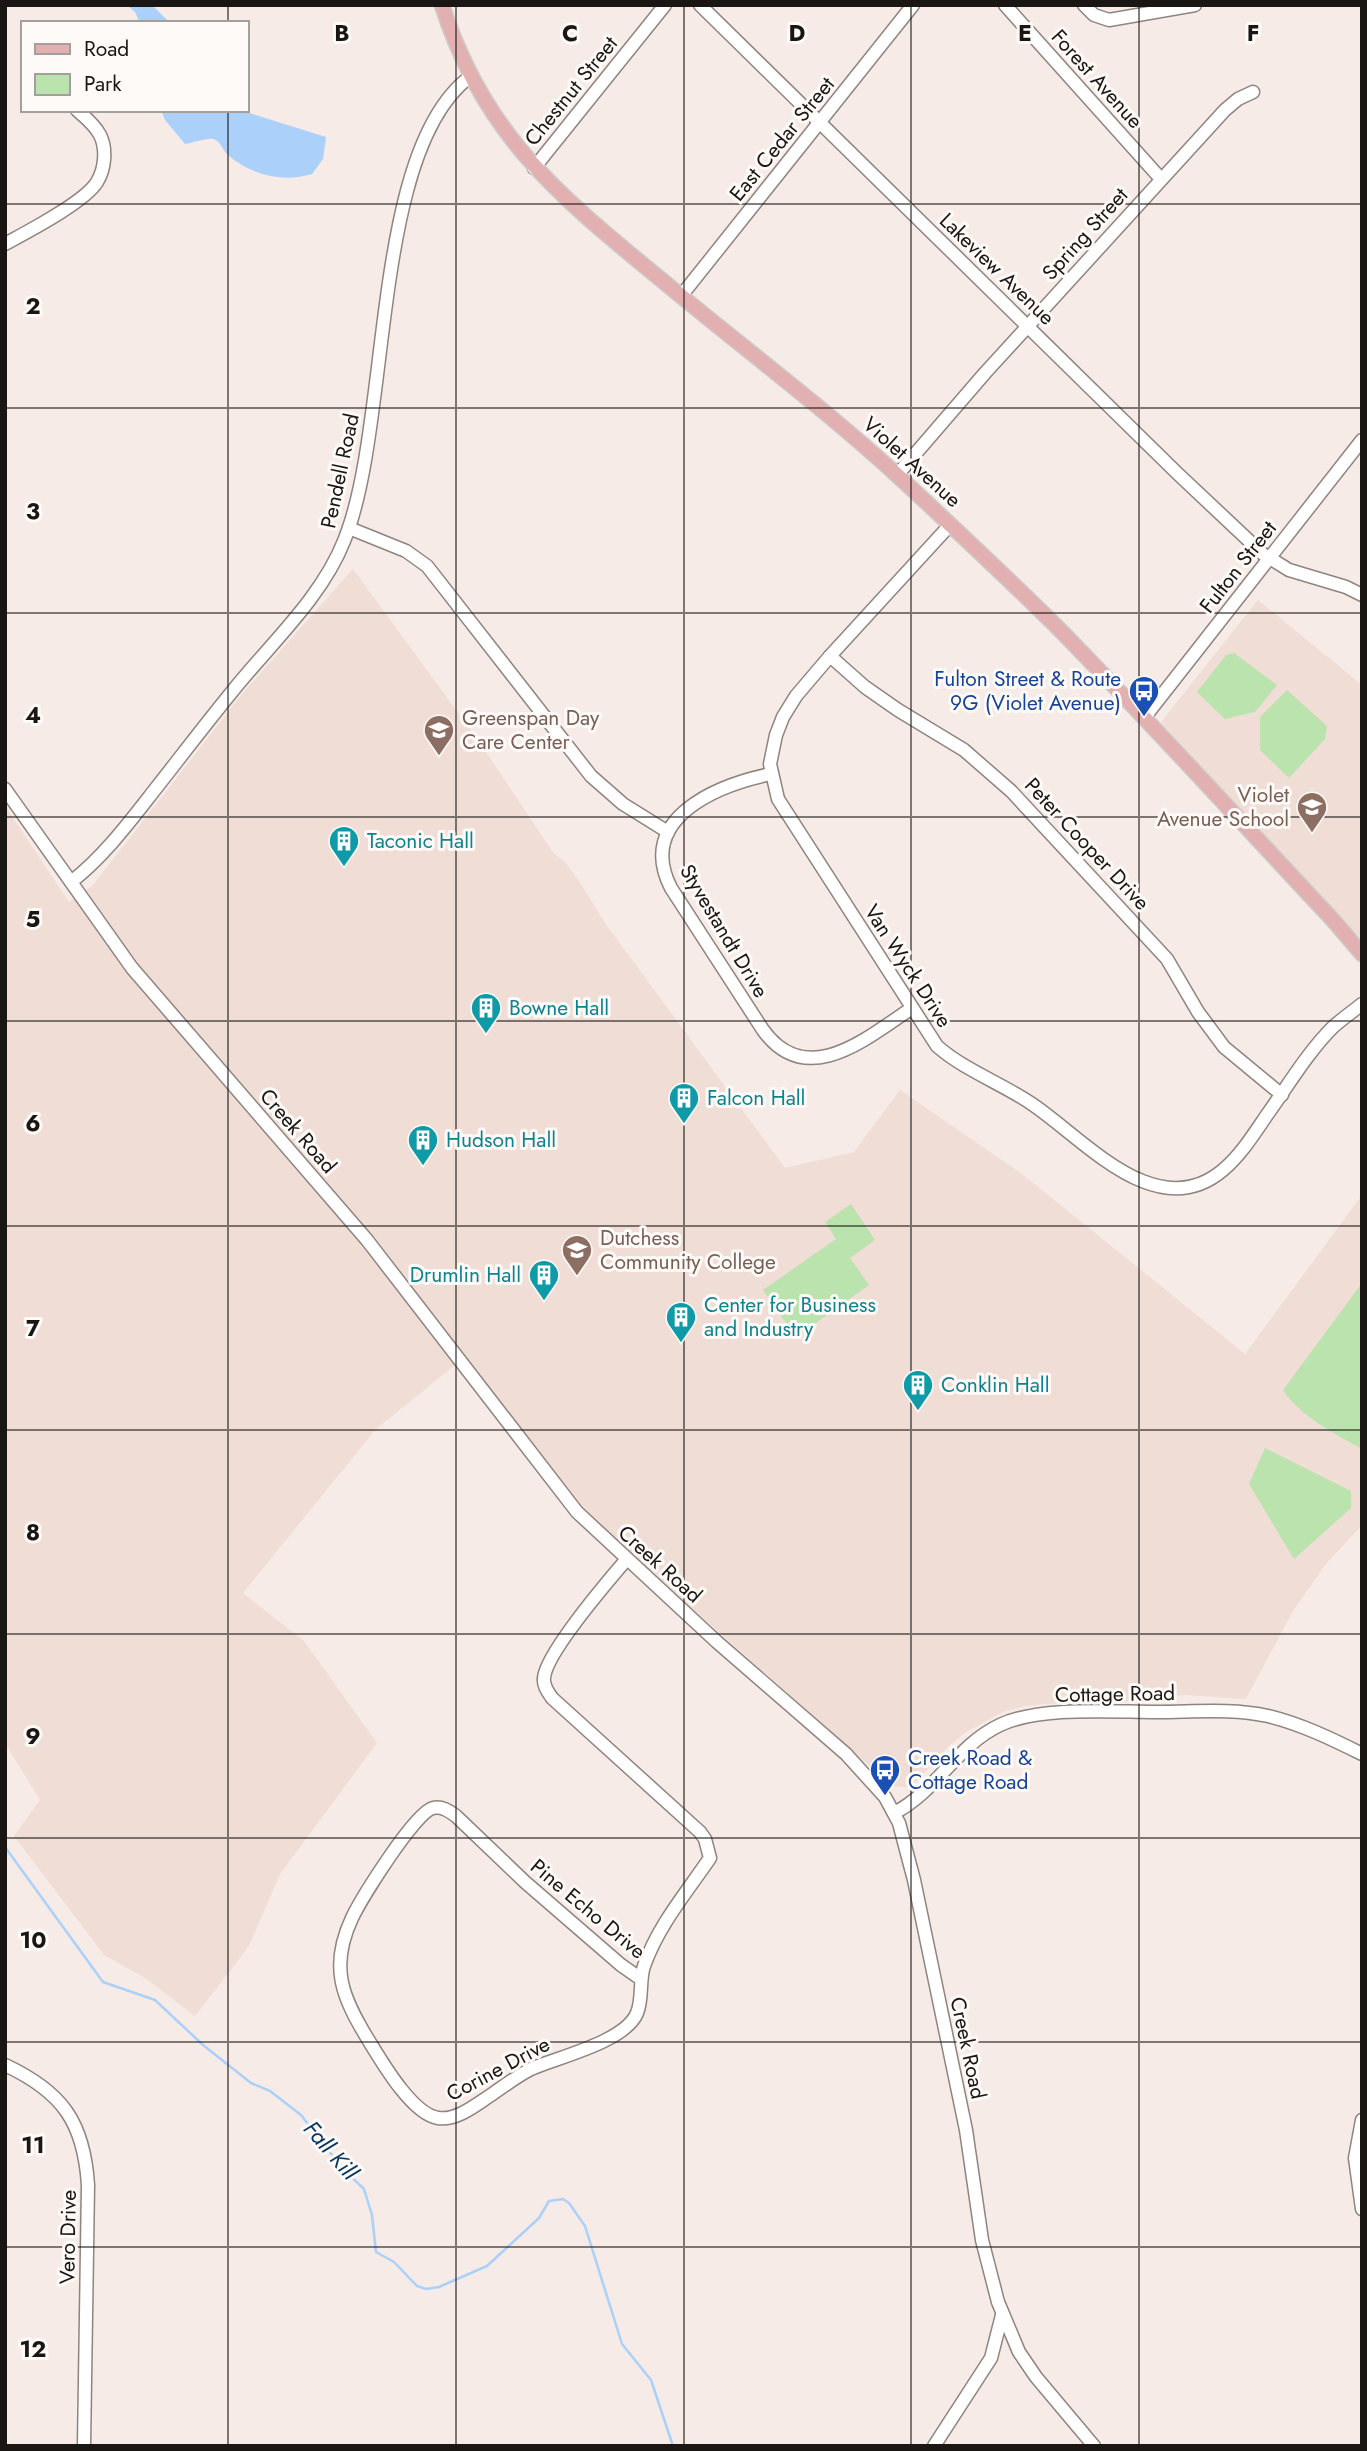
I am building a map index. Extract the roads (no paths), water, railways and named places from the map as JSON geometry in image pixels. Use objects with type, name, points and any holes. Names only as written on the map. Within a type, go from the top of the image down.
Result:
[{"type":"main road","name":"Violet Avenue","points":[[442,5],[452,36],[471,76],[506,132],[534,168],[577,210],[847,431],[950,525],[1060,630],[1362,954]]},
{"type":"street","name":"Chestnut Street","points":[[534,168],[665,5]]},
{"type":"street","name":"Lakeview Avenue","points":[[700,5],[1177,473],[1269,558],[1289,570],[1346,587],[1362,595]]},
{"type":"street","name":"East Cedar Street","points":[[681,296],[913,5]]},
{"type":"street","name":"Forest Avenue","points":[[1004,5],[1161,179]]},
{"type":"street","points":[[1084,5],[1094,15],[1109,20],[1195,5]]},
{"type":"street","name":"Pendell Road","points":[[71,882],[92,865],[113,841],[332,568],[349,528],[366,462],[402,211],[433,120],[446,97],[471,76]]},
{"type":"street","name":"Spring Street","points":[[897,475],[1028,326],[1225,110],[1238,99],[1254,92]]},
{"type":"street","points":[[5,244],[82,197],[96,183],[103,167],[105,149],[99,133],[79,112]]},
{"type":"street","name":"Fulton Street","points":[[1144,718],[1362,440]]},
{"type":"street","name":"Van Wyck Drive","points":[[950,525],[796,696],[776,735],[770,764],[778,799],[937,1046],[947,1055],[1032,1104],[1111,1164],[1150,1185],[1186,1189],[1223,1171],[1240,1154],[1317,1045],[1362,1004]]},
{"type":"street","points":[[349,528],[406,551],[427,566],[592,776],[623,804],[668,832],[678,815],[697,801],[744,780],[771,774]]},
{"type":"street","name":"Peter Cooper Drive","points":[[830,656],[865,687],[964,750],[1011,791],[1167,959],[1198,1012],[1224,1047],[1282,1095]]},
{"type":"street","name":"Creek Road","points":[[5,789],[142,981],[368,1240],[565,1498],[626,1560],[846,1754],[880,1788],[894,1813],[919,1904],[966,2130],[982,2240],[1002,2315],[1018,2352],[1094,2446]]},
{"type":"street","name":"Styvestandt Drive","points":[[668,832],[663,863],[667,879],[763,1030],[780,1048],[806,1058],[831,1057],[845,1051],[912,1008]]},
{"type":"street","name":"Pine Echo Drive","points":[[372,1885],[411,1828],[428,1810],[444,1808],[456,1816],[525,1882],[641,1979],[659,1931],[710,1858],[710,1852],[700,1832],[552,1698],[544,1684],[549,1662],[580,1617],[626,1560]]},
{"type":"street","name":"Cottage Road","points":[[894,1813],[916,1798],[983,1735],[1009,1721],[1038,1715],[1244,1712],[1291,1723],[1362,1754]]},
{"type":"street","name":"Corine Drive","points":[[372,1885],[345,1933],[340,1950],[341,1986],[355,2019],[408,2097],[424,2111],[438,2118],[451,2117],[466,2110],[529,2070],[622,2031],[637,2014],[641,1979]]},
{"type":"street","name":"Vero Drive","points":[[5,2065],[28,2076],[50,2092],[65,2109],[78,2132],[86,2156],[85,2446]]},
{"type":"street","points":[[1362,2120],[1355,2158],[1362,2209]]},
{"type":"street","points":[[934,2446],[991,2358],[1002,2315]]},
{"type":"water","points":[[127,5],[152,5],[168,21],[139,21],[135,12]]},
{"type":"water","points":[[162,112],[246,112],[326,137],[323,159],[312,174],[290,178],[268,175],[237,162],[213,139],[185,144],[165,120]]},
{"type":"waterway","name":"Fall Kill","points":[[5,1847],[103,1982],[155,2000],[203,2045],[251,2083],[270,2091],[301,2115],[343,2169],[364,2189],[372,2215],[376,2252],[394,2262],[417,2286],[426,2289],[439,2287],[487,2266],[539,2218],[549,2201],[563,2199],[569,2203],[585,2226],[622,2344],[651,2380],[673,2446]]},
{"type":"place","name":"Fulton Street & Route 9G (Violet Avenue)","points":[[1144,718]]},
{"type":"place","name":"Greenspan Day Care Center","points":[[439,757]]},
{"type":"place","name":"Violet Avenue School","points":[[1312,834]]},
{"type":"place","name":"Taconic Hall","points":[[344,868]]},
{"type":"place","name":"Bowne Hall","points":[[486,1035]]},
{"type":"place","name":"Falcon Hall","points":[[684,1125]]},
{"type":"place","name":"Hudson Hall","points":[[423,1167]]},
{"type":"place","name":"Dutchess Community College","points":[[577,1277]]},
{"type":"place","name":"Drumlin Hall","points":[[544,1302]]},
{"type":"place","name":"Center for Business and Industry","points":[[681,1344]]},
{"type":"place","name":"Conklin Hall","points":[[918,1412]]},
{"type":"place","name":"Creek Road & Cottage Road","points":[[885,1797]]}]
